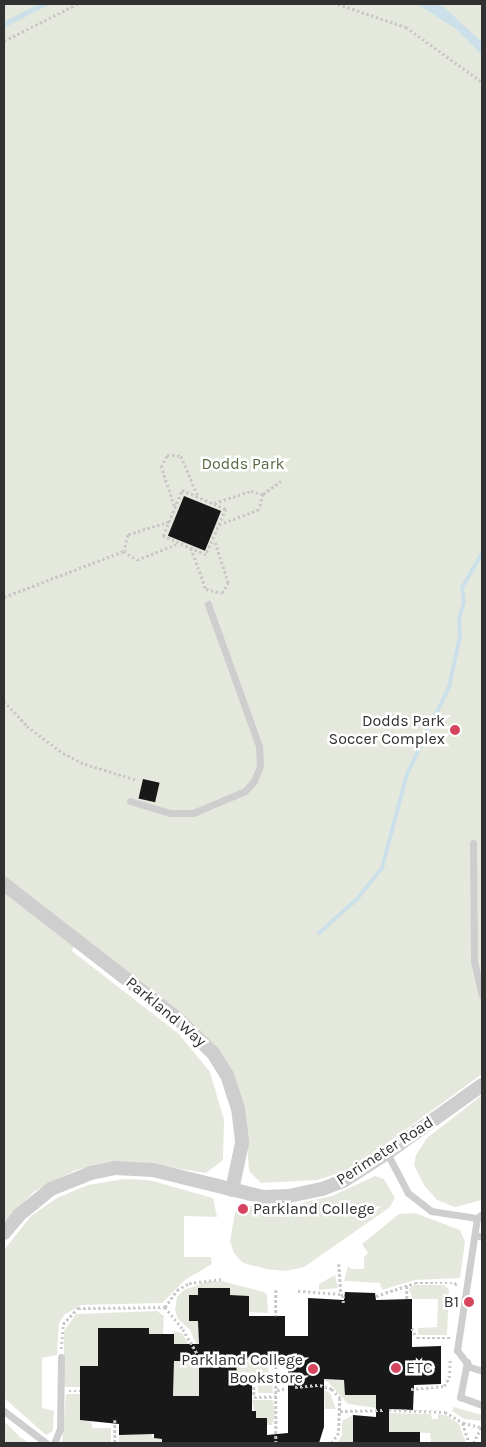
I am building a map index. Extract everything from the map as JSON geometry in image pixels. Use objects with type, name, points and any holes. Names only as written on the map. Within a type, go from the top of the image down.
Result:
[{"type":"street","name":"Parkland Way","points":[[4,884],[177,1018],[213,1053],[234,1091],[240,1122],[242,1143],[232,1190]]},
{"type":"street","name":"Perimeter Road","points":[[4,1233],[19,1215],[51,1190],[91,1173],[116,1168],[153,1170],[263,1197],[302,1194],[342,1181],[387,1153],[482,1084]]},
{"type":"lane","points":[[130,801],[170,813],[193,813],[245,791],[254,781],[260,766],[259,746],[208,604]]},
{"type":"lane","points":[[473,843],[474,960],[482,995]]},
{"type":"lane","points":[[387,1153],[408,1193],[431,1211],[480,1216],[474,1234],[457,1350],[467,1362],[482,1371]]},
{"type":"lane","points":[[474,1234],[482,1237]]},
{"type":"lane","points":[[54,1443],[60,1428],[61,1357]]},
{"type":"lane","points":[[467,1362],[460,1396],[482,1405]]},
{"type":"lane","points":[[4,1411],[46,1443]]},
{"type":"path","points":[[4,41],[77,4]]},
{"type":"path","points":[[338,4],[406,27],[482,82]]},
{"type":"path","points":[[175,507],[161,467],[167,455],[181,456],[198,497]]},
{"type":"path","points":[[218,526],[259,510],[263,494],[281,481]]},
{"type":"path","points":[[182,490],[198,497],[226,509],[206,554],[163,536],[182,490]]},
{"type":"path","points":[[212,503],[251,491],[263,494]]},
{"type":"path","points":[[124,551],[128,536],[169,522]]},
{"type":"path","points":[[191,548],[206,589],[222,593],[228,583],[213,538]]},
{"type":"path","points":[[124,551],[137,560],[180,543]]},
{"type":"path","points":[[4,597],[124,551]]},
{"type":"path","points":[[4,701],[27,726],[63,753],[86,764],[137,780]]},
{"type":"path","points":[[339,1264],[343,1296],[342,1303]]},
{"type":"path","points":[[165,1308],[177,1290],[189,1284],[222,1279]]},
{"type":"path","points":[[376,1296],[407,1285],[456,1283],[455,1292]]},
{"type":"path","points":[[407,1285],[407,1299]]},
{"type":"path","points":[[276,1290],[276,1316]]},
{"type":"path","points":[[298,1292],[343,1296]]},
{"type":"path","points":[[61,1357],[63,1324],[78,1308],[165,1308],[184,1329],[200,1358],[232,1359]]},
{"type":"path","points":[[412,1328],[417,1338],[450,1338]]},
{"type":"path","points":[[450,1346],[451,1329]]},
{"type":"path","points":[[410,1389],[444,1387],[450,1378],[450,1354]]},
{"type":"path","points":[[236,1359],[276,1358],[276,1443]]},
{"type":"path","points":[[236,1377],[254,1377],[254,1396],[277,1396]]},
{"type":"path","points":[[295,1387],[309,1384],[332,1389],[340,1398],[339,1434],[332,1443]]},
{"type":"path","points":[[276,1390],[288,1388]]},
{"type":"path","points":[[445,1406],[445,1412]]},
{"type":"path","points":[[340,1411],[383,1410]]},
{"type":"path","points":[[390,1410],[445,1412],[463,1423],[481,1426],[473,1443]]},
{"type":"path","points":[[115,1420],[115,1443]]},
{"type":"path","points":[[463,1423],[469,1443]]},
{"type":"green space","name":"Dodds Park","points":[[4,4],[482,4],[482,1074],[360,1163],[340,1173],[317,1180],[261,1183],[249,1171],[246,1130],[234,1077],[79,935],[72,951],[179,1034],[210,1072],[224,1120],[223,1160],[206,1173],[138,1162],[106,1163],[76,1170],[35,1191],[4,1221]]},
{"type":"green space","points":[[482,1095],[482,1200],[455,1207],[437,1200],[424,1185],[414,1165],[416,1155],[427,1138]]},
{"type":"green space","points":[[375,1176],[384,1179],[395,1198],[389,1208],[304,1267],[286,1271],[266,1269],[243,1263],[234,1253],[230,1242],[235,1212],[241,1206],[292,1205],[332,1196]]},
{"type":"green space","points":[[124,1179],[149,1180],[213,1198],[217,1217],[184,1216],[184,1257],[211,1257],[212,1264],[185,1280],[162,1303],[81,1305],[64,1315],[59,1323],[57,1355],[42,1358],[42,1408],[54,1411],[53,1431],[46,1435],[4,1398],[4,1250],[31,1216],[57,1198],[88,1185]]},
{"type":"green space","points":[[415,1213],[460,1230],[465,1242],[460,1278],[415,1280],[382,1290],[380,1283],[344,1281],[348,1266],[351,1269],[364,1269],[364,1257],[368,1253],[362,1244],[399,1214]]},
{"type":"green space","points":[[335,1275],[338,1288],[319,1290],[319,1284]]},
{"type":"green space","points":[[209,1281],[222,1281],[264,1292],[267,1295],[268,1313],[249,1312],[249,1296],[230,1295],[230,1288],[199,1288],[198,1295],[189,1295],[189,1321],[204,1321],[198,1328],[199,1350],[190,1330],[178,1319],[175,1310],[177,1297],[184,1290]]},
{"type":"green space","points":[[414,1285],[444,1285],[449,1289],[447,1335],[418,1335],[418,1328],[437,1327],[438,1299],[413,1299],[409,1289]]},
{"type":"green space","points":[[157,1311],[164,1316],[163,1334],[149,1334],[149,1328],[98,1328],[98,1363],[102,1363],[102,1367],[80,1366],[80,1387],[64,1387],[64,1331],[76,1314]]},
{"type":"green space","points":[[174,1331],[182,1333],[199,1362],[199,1396],[173,1396],[174,1361],[187,1361],[187,1344],[174,1344]]},
{"type":"green space","points":[[236,1362],[259,1362],[267,1367],[272,1378],[273,1393],[258,1393],[257,1373],[236,1372]]},
{"type":"green space","points":[[295,1378],[344,1380],[376,1395],[376,1408],[348,1404],[328,1382]]},
{"type":"green space","points":[[320,1389],[330,1393],[336,1409],[325,1409],[324,1394],[295,1394]]},
{"type":"green space","points":[[66,1394],[80,1394],[93,1428],[111,1428],[111,1443],[62,1442]]},
{"type":"green space","points":[[252,1400],[273,1400],[275,1415],[272,1425],[267,1425],[267,1418],[256,1418]]},
{"type":"green space","points":[[454,1407],[482,1415],[482,1421],[464,1419],[452,1411]]},
{"type":"green space","points":[[389,1413],[431,1414],[432,1419],[438,1419],[438,1414],[445,1415],[459,1424],[466,1443],[431,1443],[430,1433],[389,1432]]},
{"type":"green space","points":[[353,1415],[353,1443],[337,1443],[342,1435],[342,1421]]},
{"type":"green space","points":[[4,1421],[20,1437],[29,1443],[4,1443]]},
{"type":"green space","points":[[151,1434],[154,1438],[167,1439],[159,1443],[119,1443],[119,1435]]},
{"type":"water","points":[[38,4],[50,4],[4,28],[4,22]]},
{"type":"water","points":[[417,4],[439,4],[446,9],[482,42],[482,55],[456,29]]},
{"type":"building","points":[[184,496],[221,511],[205,551],[168,536]]},
{"type":"building","points":[[143,779],[160,783],[155,802],[139,798]]},
{"type":"building","points":[[198,1288],[230,1288],[230,1295],[249,1296],[249,1316],[285,1316],[285,1336],[308,1336],[308,1298],[344,1300],[345,1292],[375,1293],[376,1300],[412,1299],[412,1347],[441,1346],[441,1384],[414,1385],[413,1410],[389,1409],[389,1432],[420,1432],[420,1443],[353,1443],[353,1415],[376,1417],[376,1395],[345,1395],[344,1380],[324,1379],[324,1427],[319,1443],[162,1443],[162,1439],[154,1438],[154,1434],[119,1435],[119,1424],[80,1420],[80,1366],[98,1366],[98,1328],[149,1328],[149,1334],[174,1334],[174,1344],[199,1344],[198,1321],[189,1321],[189,1295],[198,1295]],"holes":[[[288,1356],[288,1433],[267,1435],[267,1418],[256,1418],[256,1411],[252,1411],[252,1381],[236,1381],[237,1358]],[[174,1361],[199,1361],[199,1396],[173,1396]]]},
{"type":"waterway","points":[[319,933],[357,899],[382,868],[407,774],[449,687],[460,636],[459,619],[464,602],[462,588],[482,553]]},
{"type":"place","name":"Dodds Park Soccer Complex","points":[[455,730]]},
{"type":"place","name":"Parkland College","points":[[243,1209]]},
{"type":"place","name":"B1","points":[[469,1302]]},
{"type":"place","name":"ETC","points":[[396,1368]]},
{"type":"place","name":"Parkland College Bookstore","points":[[313,1369]]}]
